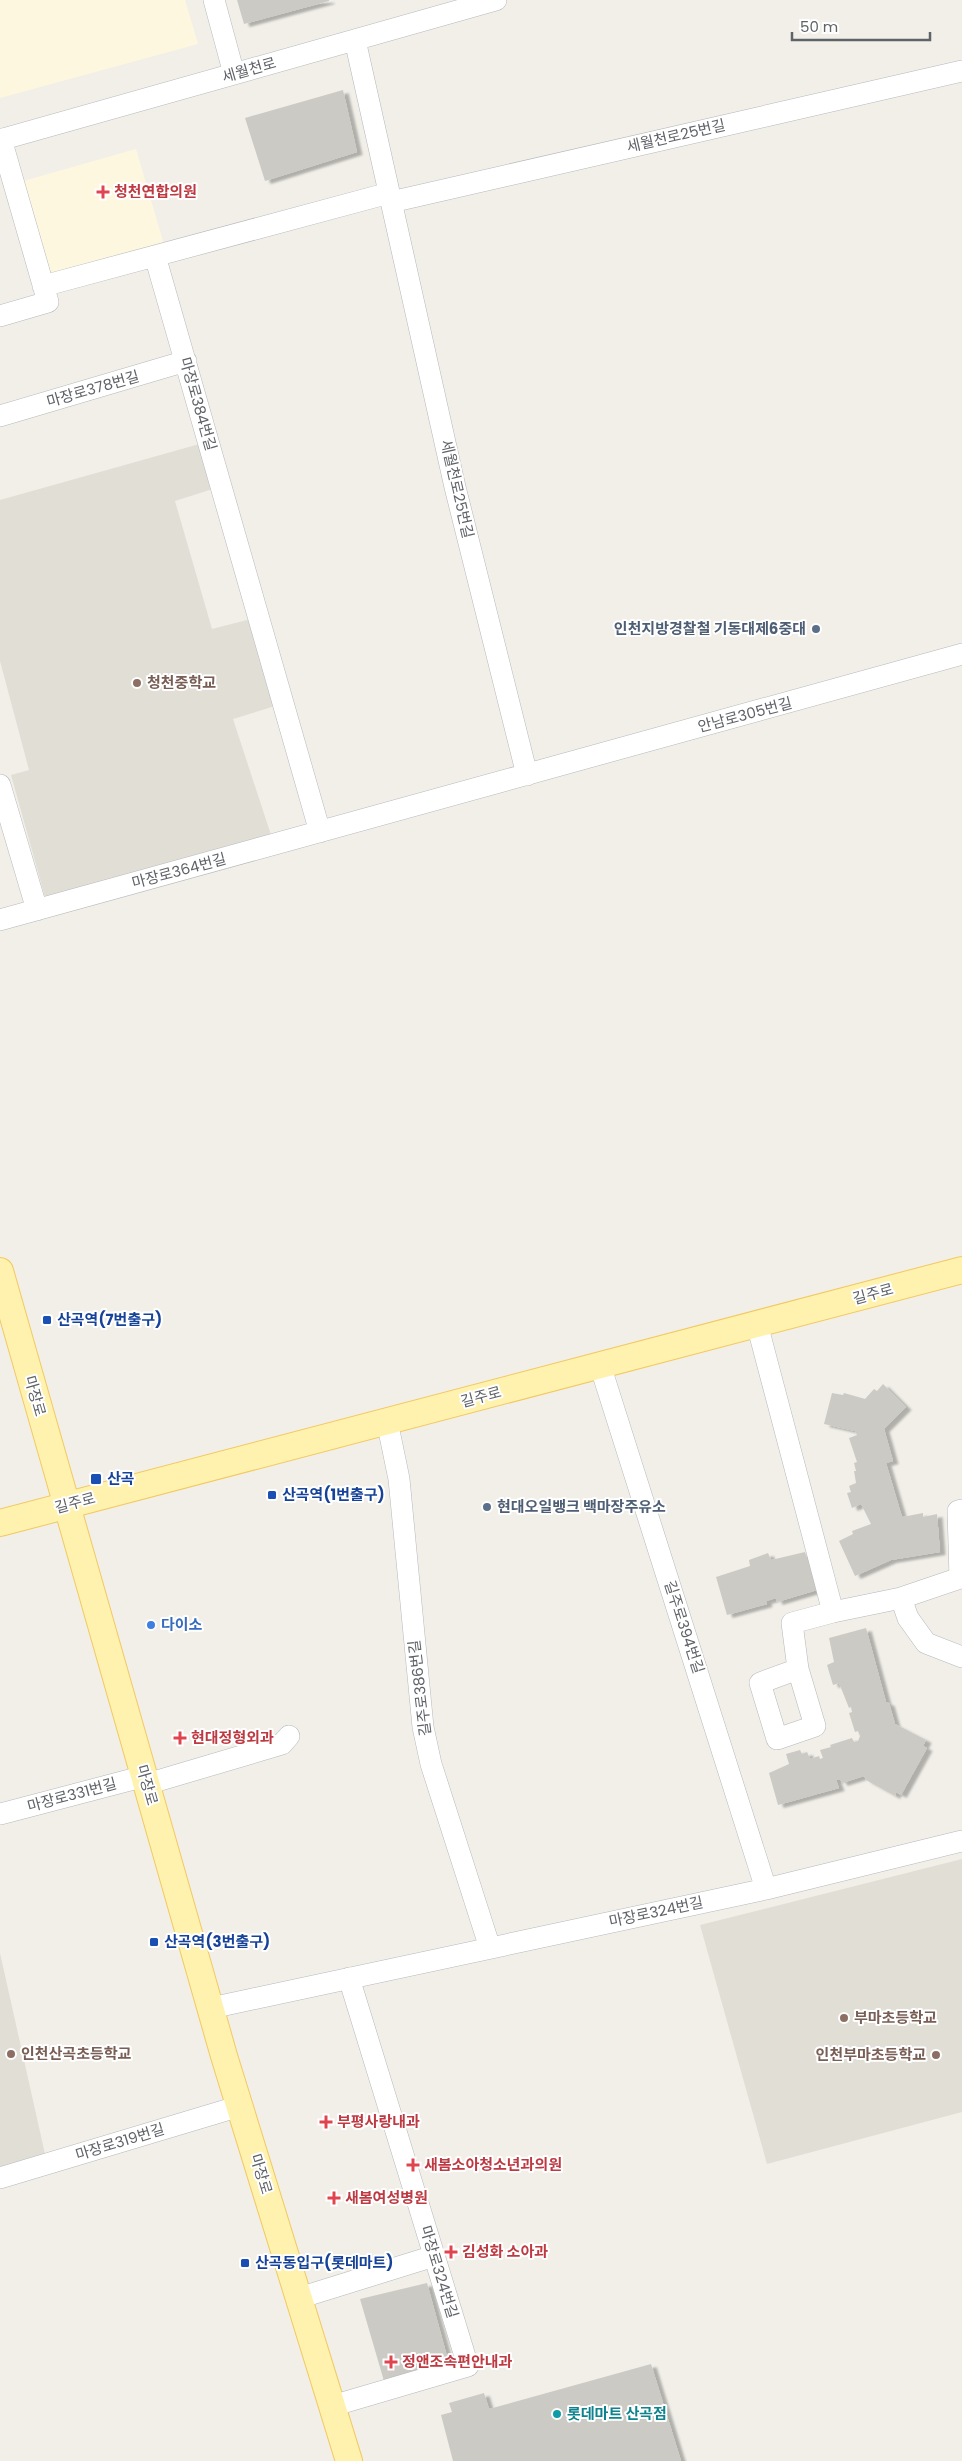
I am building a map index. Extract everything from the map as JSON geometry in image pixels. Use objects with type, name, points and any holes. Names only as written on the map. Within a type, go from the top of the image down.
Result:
[{"type":"main road","name":"길주로","points":[[0,1523],[962,1270]]},
{"type":"main road","name":"마장로","points":[[0,1271],[211,2008],[349,2461]]},
{"type":"street","points":[[214,0],[234,74]]},
{"type":"street","name":"세월천로","points":[[43,286],[1,139],[496,0]]},
{"type":"street","name":"세월천로25번길","points":[[355,40],[455,487],[527,775]]},
{"type":"street","name":"세월천로25번길","points":[[390,198],[962,70]]},
{"type":"street","points":[[0,316],[48,302],[43,286],[390,198]]},
{"type":"street","name":"마장로384번길","points":[[156,256],[320,832]]},
{"type":"street","name":"마장로378번길","points":[[0,416],[186,362]]},
{"type":"street","name":"안남로305번길","points":[[527,775],[962,654]]},
{"type":"street","name":"마장로364번길","points":[[0,920],[527,775]]},
{"type":"street","points":[[0,785],[37,910]]},
{"type":"street","points":[[757,1324],[834,1612]]},
{"type":"street","name":"길주로394번길","points":[[600,1365],[766,1889]]},
{"type":"street","name":"길주로386번길","points":[[388,1421],[399,1479],[423,1727],[431,1764],[490,1948]]},
{"type":"street","points":[[798,1669],[792,1623],[901,1598],[960,1578],[958,1512],[962,1510]]},
{"type":"street","points":[[901,1598],[908,1618],[926,1643],[962,1657]]},
{"type":"street","name":"마장로331번길","points":[[0,1814],[146,1780],[282,1744],[289,1736]]},
{"type":"street","name":"마장로324번길","points":[[211,2008],[766,1889],[962,1841]]},
{"type":"street","name":"마장로324번길","points":[[332,2406],[468,2366],[349,1978]]},
{"type":"street","name":"마장로319번길","points":[[0,2178],[240,2106]]},
{"type":"street","points":[[299,2298],[434,2256]]},
{"type":"shaded area","points":[[0,0],[185,0],[198,44],[0,98]]},
{"type":"shaded area","points":[[136,149],[165,248],[50,280],[20,182]]},
{"type":"shaded area","name":"청천중학교","points":[[203,443],[216,488],[175,501],[212,629],[251,619],[275,706],[233,719],[271,835],[45,897],[11,775],[29,770],[0,661],[0,500]]},
{"type":"shaded area","name":"부마초등학교","points":[[962,1859],[962,2112],[767,2164],[700,1925]]},
{"type":"shaded area","name":"인천산곡초등학교","points":[[0,1953],[45,2154],[0,2167]]},
{"type":"building","points":[[237,0],[329,0],[329,1],[244,24]]},
{"type":"building","points":[[343,90],[357,152],[265,181],[245,118]]},
{"type":"building","points":[[883,1384],[906,1407],[884,1429],[893,1461],[886,1463],[902,1517],[923,1513],[923,1517],[937,1514],[940,1552],[891,1560],[855,1576],[839,1541],[853,1534],[852,1531],[871,1524],[861,1504],[852,1508],[847,1493],[851,1492],[849,1486],[856,1483],[854,1463],[857,1462],[849,1438],[857,1435],[855,1431],[824,1424],[832,1393],[843,1395],[844,1393],[865,1399],[874,1389],[877,1391]]},
{"type":"building","points":[[805,1552],[817,1590],[777,1602],[776,1598],[766,1601],[767,1604],[727,1615],[716,1577],[750,1566],[749,1560],[768,1553],[771,1560]]},
{"type":"building","points":[[866,1628],[886,1702],[889,1703],[895,1724],[926,1740],[923,1746],[927,1748],[901,1795],[896,1792],[895,1796],[866,1780],[864,1776],[842,1783],[840,1779],[836,1780],[839,1788],[778,1805],[769,1773],[789,1764],[786,1754],[800,1750],[802,1754],[807,1752],[810,1759],[819,1756],[820,1759],[823,1758],[820,1750],[831,1747],[830,1745],[852,1738],[854,1742],[858,1741],[860,1736],[858,1731],[855,1732],[849,1713],[852,1712],[851,1707],[849,1708],[839,1683],[833,1685],[827,1665],[834,1662],[829,1638]]},
{"type":"building","points":[[427,2283],[448,2360],[384,2381],[360,2299]]},
{"type":"building","name":"롯데마트 산곡점","points":[[651,2364],[681,2461],[453,2461],[441,2415],[452,2412],[449,2403],[484,2393],[489,2409]]},
{"type":"place","name":"청천연합의원","points":[[103,192]]},
{"type":"place","name":"인천지방경찰철 기동대제6중대","points":[[816,629]]},
{"type":"place","name":"청천중학교","points":[[137,683]]},
{"type":"place","name":"산곡역(7번출구)","points":[[47,1320]]},
{"type":"place","name":"산곡","points":[[96,1479]]},
{"type":"place","name":"산곡역(1번출구)","points":[[272,1495]]},
{"type":"place","name":"현대오일뱅크 백마장주유소","points":[[487,1507]]},
{"type":"place","name":"다이소","points":[[151,1625]]},
{"type":"place","name":"현대정형외과","points":[[180,1738]]},
{"type":"place","name":"산곡역(3번출구)","points":[[154,1942]]},
{"type":"place","name":"부마초등학교","points":[[844,2018]]},
{"type":"place","name":"인천산곡초등학교","points":[[11,2054]]},
{"type":"place","name":"인천부마초등학교","points":[[936,2055]]},
{"type":"place","name":"부평사랑내과","points":[[326,2122]]},
{"type":"place","name":"새봄소아청소년과의원","points":[[413,2165]]},
{"type":"place","name":"새봄여성병원","points":[[334,2198]]},
{"type":"place","name":"김성화 소아과","points":[[451,2252]]},
{"type":"place","name":"산곡동입구(롯데마트)","points":[[245,2263]]},
{"type":"place","name":"정앤조속편안내과","points":[[391,2362]]},
{"type":"place","name":"롯데마트 산곡점","points":[[557,2414]]}]
